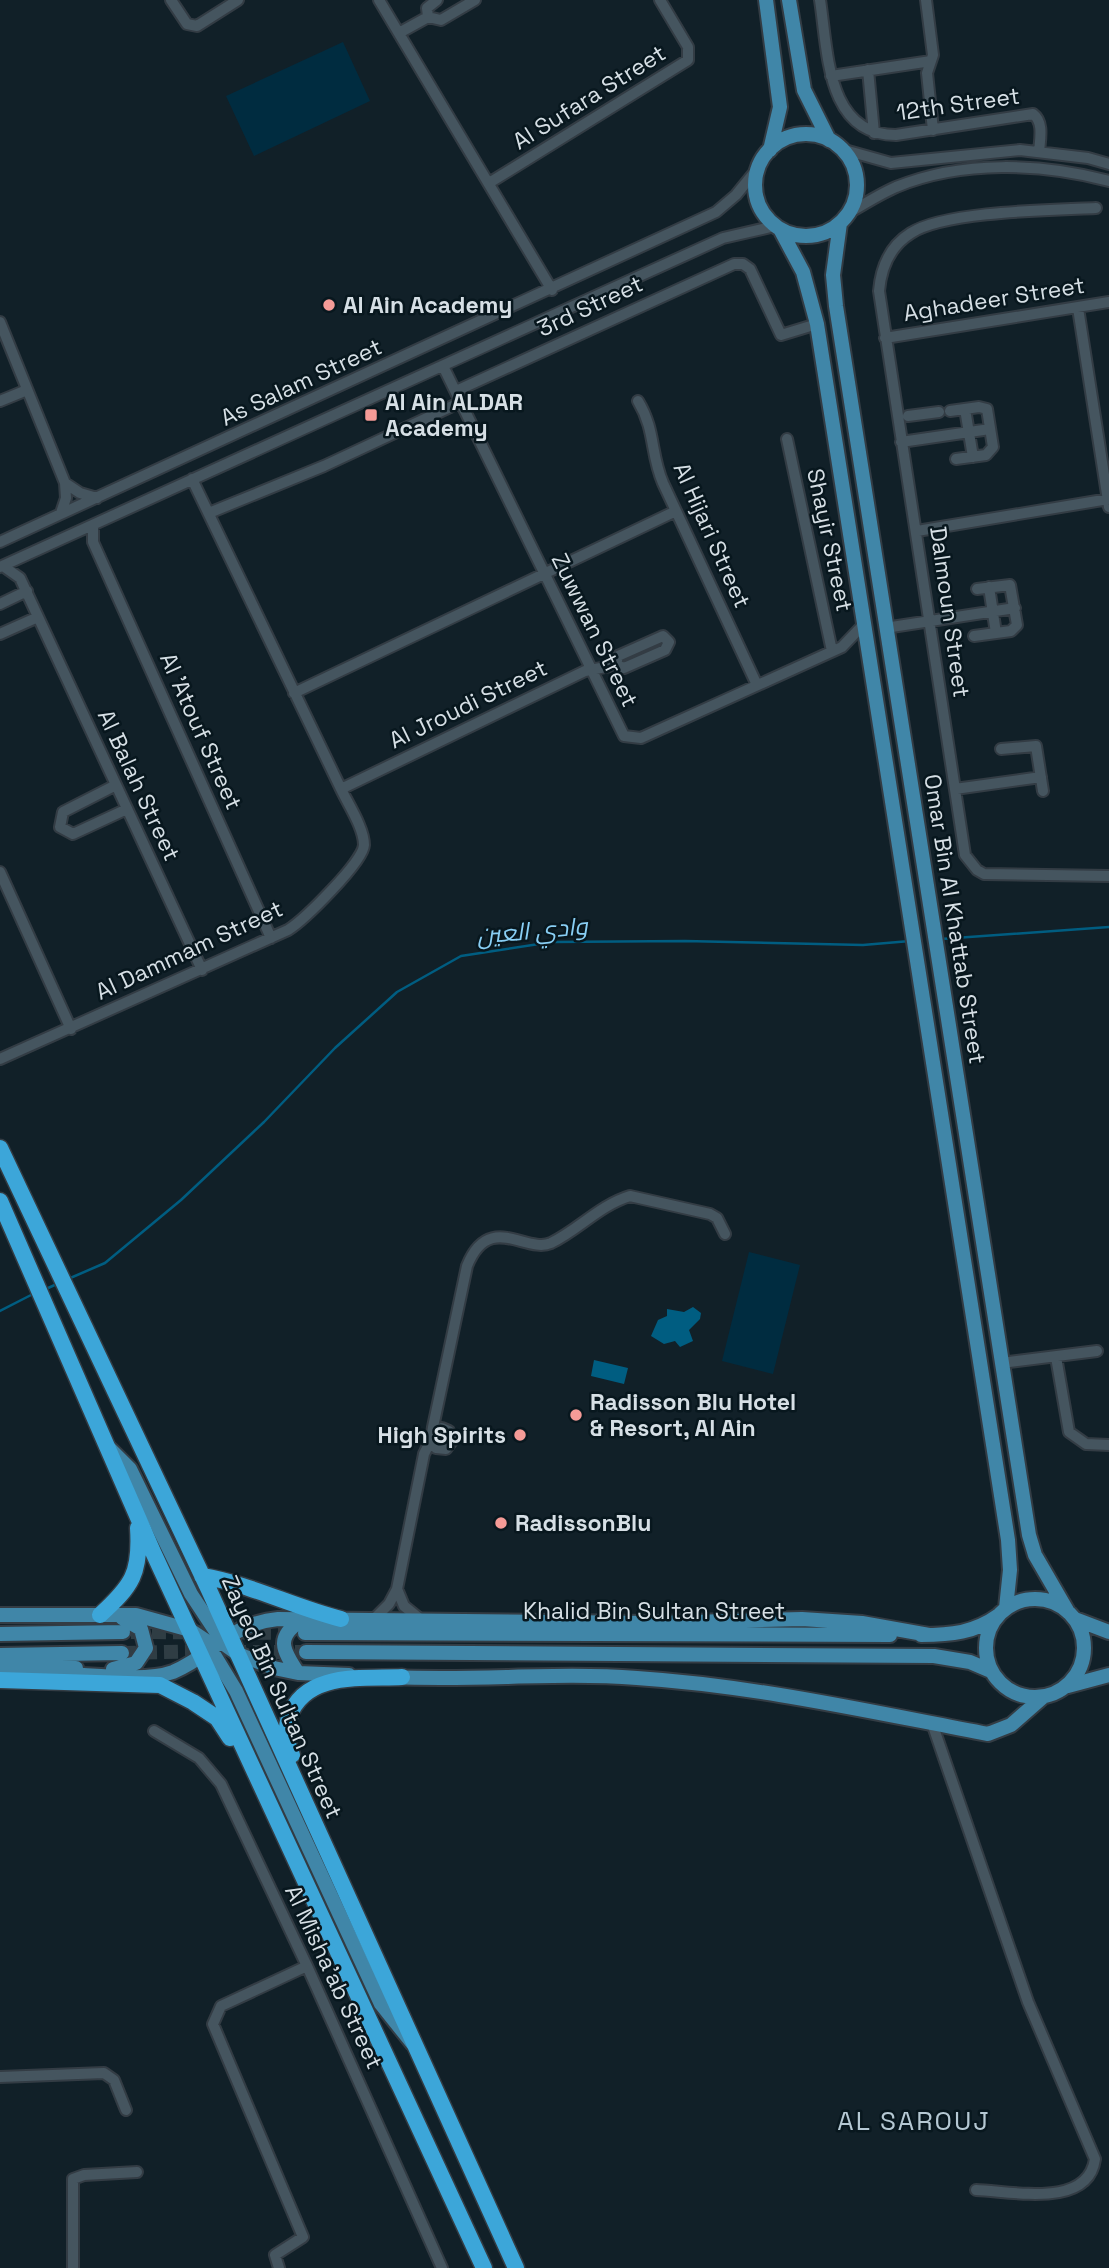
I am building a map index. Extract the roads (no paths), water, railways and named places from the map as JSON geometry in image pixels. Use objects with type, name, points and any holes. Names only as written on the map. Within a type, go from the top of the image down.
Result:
[{"type":"highway","name":"Zayed Bin Sultan Street","points":[[0,1148],[202,1576],[215,1643],[314,1902],[484,2268]]},
{"type":"highway","name":"Zayed Bin Sultan Street","points":[[1,1204],[190,1630],[238,1654],[516,2268]]},
{"type":"highway","points":[[108,1615],[134,1577],[139,1554],[138,1515]]},
{"type":"highway","points":[[202,1576],[249,1586],[295,1606],[341,1619]]},
{"type":"highway","points":[[347,1896],[336,1852],[289,1748],[286,1725],[298,1700],[316,1686],[346,1680],[402,1677]]},
{"type":"highway","points":[[0,1680],[149,1682],[172,1690],[217,1718],[228,1735],[292,1869],[314,1902]]},
{"type":"main road","points":[[766,0],[780,107],[770,150]]},
{"type":"main road","points":[[789,0],[804,90],[835,145],[852,163],[856,197],[845,218],[827,232],[811,236],[778,228],[759,206],[755,194],[758,168],[770,150],[780,142],[804,135],[835,145]]},
{"type":"main road","name":"Omar Bin Al Khattab Street","points":[[845,218],[833,287],[1029,1535],[1035,1555],[1072,1615]]},
{"type":"main road","name":"Omar Bin Al Khattab Street","points":[[778,228],[803,272],[817,324],[1010,1557],[1002,1611]]},
{"type":"main road","points":[[110,1449],[130,1469],[215,1643],[381,2004],[416,2048]]},
{"type":"main road","points":[[1043,1697],[1031,1698],[1008,1689],[991,1671],[985,1648],[987,1636],[1002,1611],[1018,1602],[1045,1600],[1109,1632]]},
{"type":"main road","name":"Khalid Bin Sultan Street","points":[[305,1625],[929,1635],[975,1630],[1002,1611]]},
{"type":"main road","points":[[0,1615],[145,1616],[190,1630]]},
{"type":"main road","points":[[0,1668],[130,1666],[144,1654],[144,1635],[136,1625],[108,1615]]},
{"type":"main road","points":[[1066,1687],[1076,1676],[1084,1655],[1082,1633],[1072,1615]]},
{"type":"main road","points":[[298,1673],[283,1647],[284,1638],[292,1626],[341,1619],[654,1623],[802,1619],[862,1623],[929,1635]]},
{"type":"main road","points":[[0,1674],[152,1676],[173,1671],[215,1643],[264,1620],[305,1625]]},
{"type":"main road","points":[[0,1634],[123,1632]]},
{"type":"main road","points":[[0,1655],[122,1653]]},
{"type":"main road","name":"Khalid Bin Sultan Street","points":[[306,1653],[923,1656],[970,1662],[991,1671]]},
{"type":"main road","points":[[238,1654],[298,1673],[402,1677],[589,1675],[687,1682],[791,1695],[988,1734],[1000,1731],[1043,1697],[1066,1687],[1109,1675]]},
{"type":"street","points":[[170,0],[187,24],[197,26],[238,0]]},
{"type":"street","points":[[379,0],[552,290]]},
{"type":"street","points":[[428,17],[427,8],[437,0]]},
{"type":"street","points":[[399,33],[428,17],[441,20],[475,0]]},
{"type":"street","name":"Al Sufara Street","points":[[489,183],[688,60],[688,47],[660,0]]},
{"type":"street","name":"12th Street","points":[[820,0],[831,76],[846,114],[874,133],[896,135],[1032,114],[1040,126],[1039,152]]},
{"type":"street","points":[[926,0],[931,61],[927,73],[933,130]]},
{"type":"street","points":[[831,76],[931,61]]},
{"type":"street","points":[[868,70],[874,133]]},
{"type":"street","points":[[835,145],[883,161],[910,163],[997,150],[1039,152],[1109,164]]},
{"type":"street","points":[[845,218],[897,186],[973,170],[997,167],[1053,170],[1109,181]]},
{"type":"street","name":"As Salam Street","points":[[0,542],[552,290],[716,212],[736,195],[758,168]]},
{"type":"street","name":"Dalmoun Street","points":[[1096,208],[1001,214],[933,223],[911,232],[888,258],[880,280],[885,338],[917,531],[965,855],[977,870],[995,876],[1109,876]]},
{"type":"street","name":"As Salam Street","points":[[2,566],[723,238],[778,228]]},
{"type":"street","name":"3rd Street","points":[[456,391],[734,264],[743,264],[750,269],[781,335],[817,324]]},
{"type":"street","name":"Aghadeer Street","points":[[885,338],[1109,302]]},
{"type":"street","points":[[917,531],[1109,502],[1078,308]]},
{"type":"street","points":[[0,322],[65,483],[66,498],[61,513]]},
{"type":"street","name":"Zuwwan Street","points":[[443,366],[621,731],[629,739],[640,738],[837,649],[863,625]]},
{"type":"street","points":[[0,401],[27,390]]},
{"type":"street","name":"Al Hijari Street","points":[[638,401],[651,426],[658,471],[757,685]]},
{"type":"street","points":[[209,513],[324,466],[461,402]]},
{"type":"street","points":[[965,409],[972,457]]},
{"type":"street","points":[[908,416],[987,409],[992,453],[956,459]]},
{"type":"street","points":[[924,414],[928,438]]},
{"type":"street","points":[[901,442],[990,429]]},
{"type":"street","name":"Shayir Street","points":[[787,439],[837,649]]},
{"type":"street","name":"Al Dammam Street","points":[[1,1060],[271,938],[304,918],[362,852],[362,837],[341,789],[192,479]]},
{"type":"street","points":[[65,483],[80,493],[97,498]]},
{"type":"street","points":[[294,693],[676,511]]},
{"type":"street","name":"Al 'Atouf Street","points":[[93,525],[93,542],[271,938]]},
{"type":"street","points":[[74,535],[93,542]]},
{"type":"street","points":[[20,578],[26,555]]},
{"type":"street","name":"Al Balah Street","points":[[2,566],[20,578],[27,592],[201,970]]},
{"type":"street","points":[[974,636],[1016,628],[1010,586],[977,589]]},
{"type":"street","points":[[989,587],[996,633]]},
{"type":"street","points":[[0,604],[27,592]]},
{"type":"street","points":[[885,628],[1015,607]]},
{"type":"street","points":[[0,634],[38,617]]},
{"type":"street","name":"Al Jroudi Street","points":[[341,789],[592,669],[615,664],[624,668],[665,650],[669,647],[668,640],[658,637],[618,656],[615,664]]},
{"type":"street","points":[[837,649],[868,652]]},
{"type":"street","points":[[1001,749],[1036,747],[1043,790]]},
{"type":"street","points":[[955,789],[1041,777]]},
{"type":"street","points":[[116,785],[63,811],[60,827],[73,834],[127,809]]},
{"type":"street","points":[[0,872],[71,1029]]},
{"type":"street","points":[[434,1442],[438,1409],[467,1266],[477,1250],[488,1241],[501,1237],[550,1243],[630,1196],[710,1214],[717,1218],[725,1234]]},
{"type":"street","points":[[1002,1363],[1097,1351]]},
{"type":"street","points":[[1056,1357],[1069,1432],[1086,1444],[1109,1445]]},
{"type":"street","points":[[434,1442],[446,1449],[451,1444],[449,1431],[438,1409]]},
{"type":"street","points":[[374,1619],[389,1604],[397,1589],[422,1468],[439,1429],[449,1431]]},
{"type":"street","points":[[397,1589],[404,1606],[420,1619]]},
{"type":"street","points":[[932,1723],[1028,2002],[1095,2159],[1093,2170],[1082,2186],[1061,2192],[976,2190]]},
{"type":"street","name":"Al Misha'ab Street","points":[[154,1731],[199,1758],[216,1776],[307,1966],[442,2268]]},
{"type":"street","points":[[279,2268],[275,2255],[303,2236],[212,2024],[221,2006],[307,1966]]},
{"type":"street","points":[[0,2077],[104,2073],[114,2080],[126,2110]]},
{"type":"street","points":[[73,2268],[73,2179],[84,2175],[137,2172]]},
{"type":"waterway","name":"وادي العين","points":[[941,939],[1109,927]]},
{"type":"waterway","name":"وادي العين","points":[[68,1279],[105,1263],[181,1200],[264,1122],[335,1048],[397,992],[461,956],[552,942],[685,941],[863,945],[910,941]]},
{"type":"waterway","name":"وادي العين","points":[[46,1289],[59,1283]]},
{"type":"waterway","name":"وادي العين","points":[[0,1311],[33,1294]]},
{"type":"tunnel","points":[[131,1632],[305,1633]]},
{"type":"tunnel","points":[[122,1653],[208,1651]]},
{"type":"tunnel","points":[[232,1652],[306,1652]]},
{"type":"place","name":"Al Ain Academy","points":[[329,305]]},
{"type":"place","name":"Al Ain ALDAR Academy","points":[[371,415]]},
{"type":"place","name":"Radisson Blu Hotel & Resort, Al Ain","points":[[576,1415]]},
{"type":"place","name":"High Spirits","points":[[520,1435]]},
{"type":"place","name":"RadissonBlu","points":[[501,1523]]},
{"type":"district","name":"AL SAROUJ","points":[[914,2121]]}]
